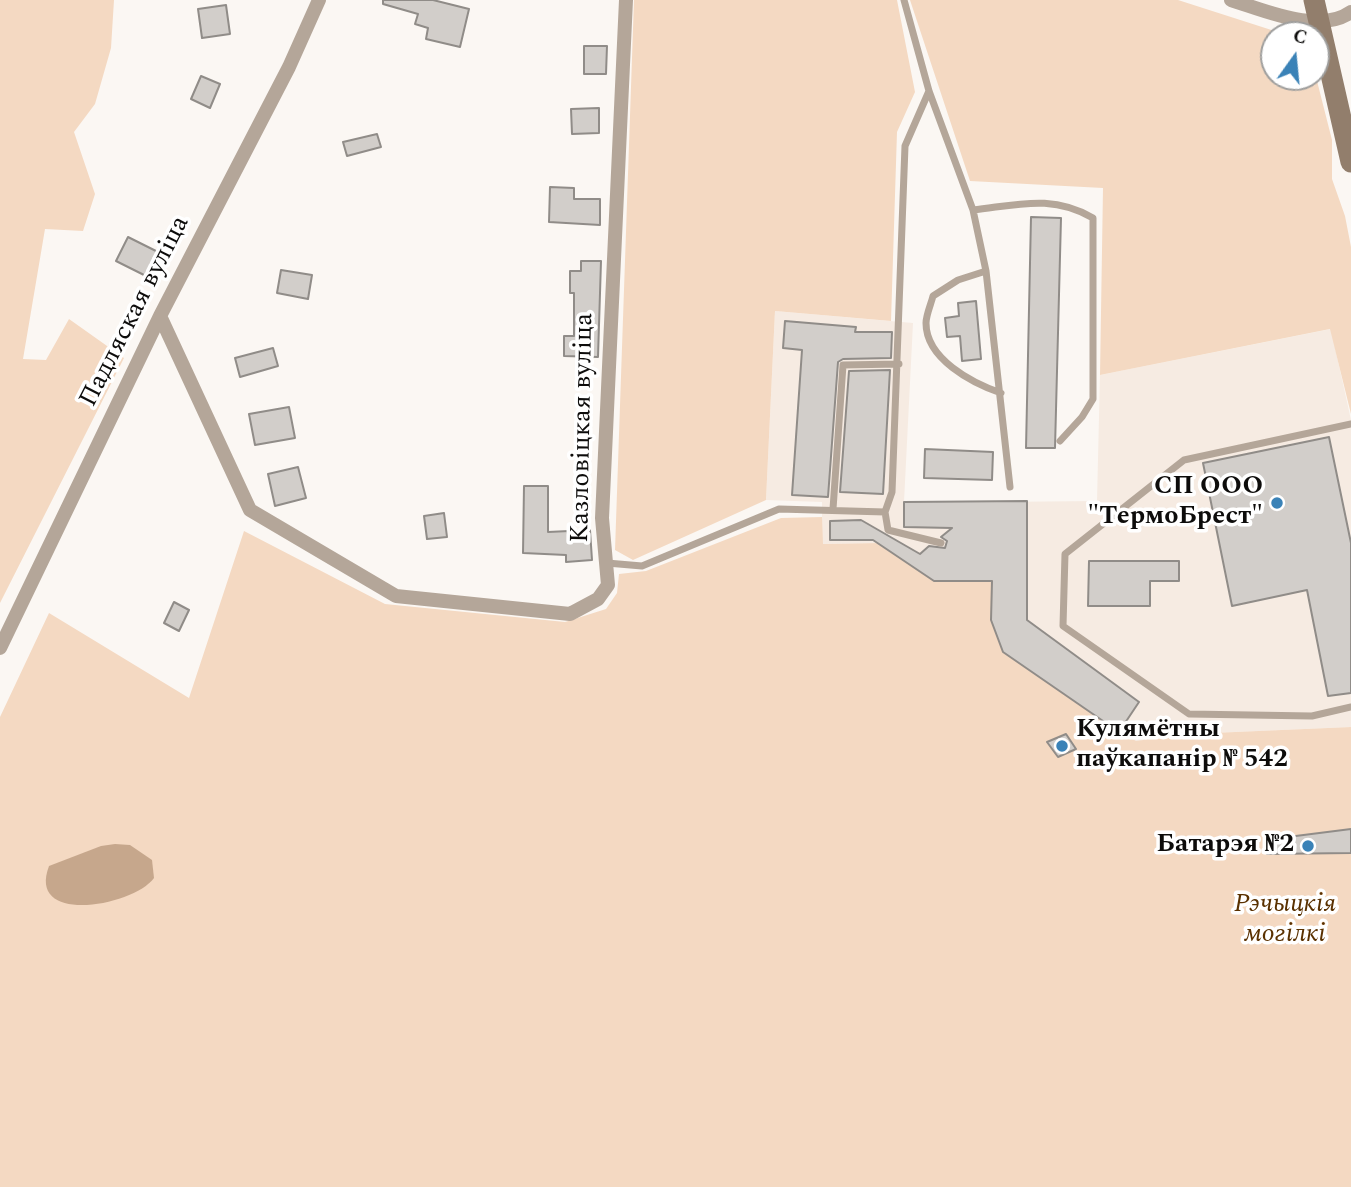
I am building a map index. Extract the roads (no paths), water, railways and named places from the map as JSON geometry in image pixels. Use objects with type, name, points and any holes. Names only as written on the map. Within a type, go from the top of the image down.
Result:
[{"type":"main road","points":[[1314,0],[1321,21]]},
{"type":"main road","points":[[1330,63],[1351,162]]},
{"type":"street","name":"Падляская вуліца","points":[[0,648],[160,316],[289,67],[319,0]]},
{"type":"street","name":"Казловіцкая вуліца","points":[[160,316],[250,510],[396,596],[570,614],[598,599],[608,585],[602,518],[626,0]]},
{"type":"street","points":[[1231,0],[1290,17],[1321,21],[1345,17],[1351,12]]},
{"type":"lane","points":[[904,0],[929,92],[974,210],[986,271],[1010,487]]},
{"type":"lane","points":[[929,92],[905,146],[899,364],[892,492],[884,512],[888,530],[941,543]]},
{"type":"lane","points":[[974,210],[1047,201],[1072,206],[1093,218],[1093,399],[1082,417],[1060,441]]},
{"type":"lane","points":[[986,271],[958,280],[933,296],[926,323],[933,348],[950,365],[982,386],[1001,393]]},
{"type":"lane","points":[[833,509],[843,365],[899,364]]},
{"type":"lane","points":[[1351,424],[1184,460],[1065,554],[1063,626],[1189,714],[1312,716],[1351,707]]},
{"type":"lane","points":[[607,563],[642,566],[779,509],[884,512]]},
{"type":"place","name":"СП ООО \"ТермоБрест\"","points":[[1277,503]]},
{"type":"place","name":"Кулямётны паўкапанір № 542","points":[[1062,746]]},
{"type":"place","name":"Батарэя №2","points":[[1308,846]]},
{"type":"park label","name":"Рэчыцкія могілкі","points":[[1285,920]]}]
